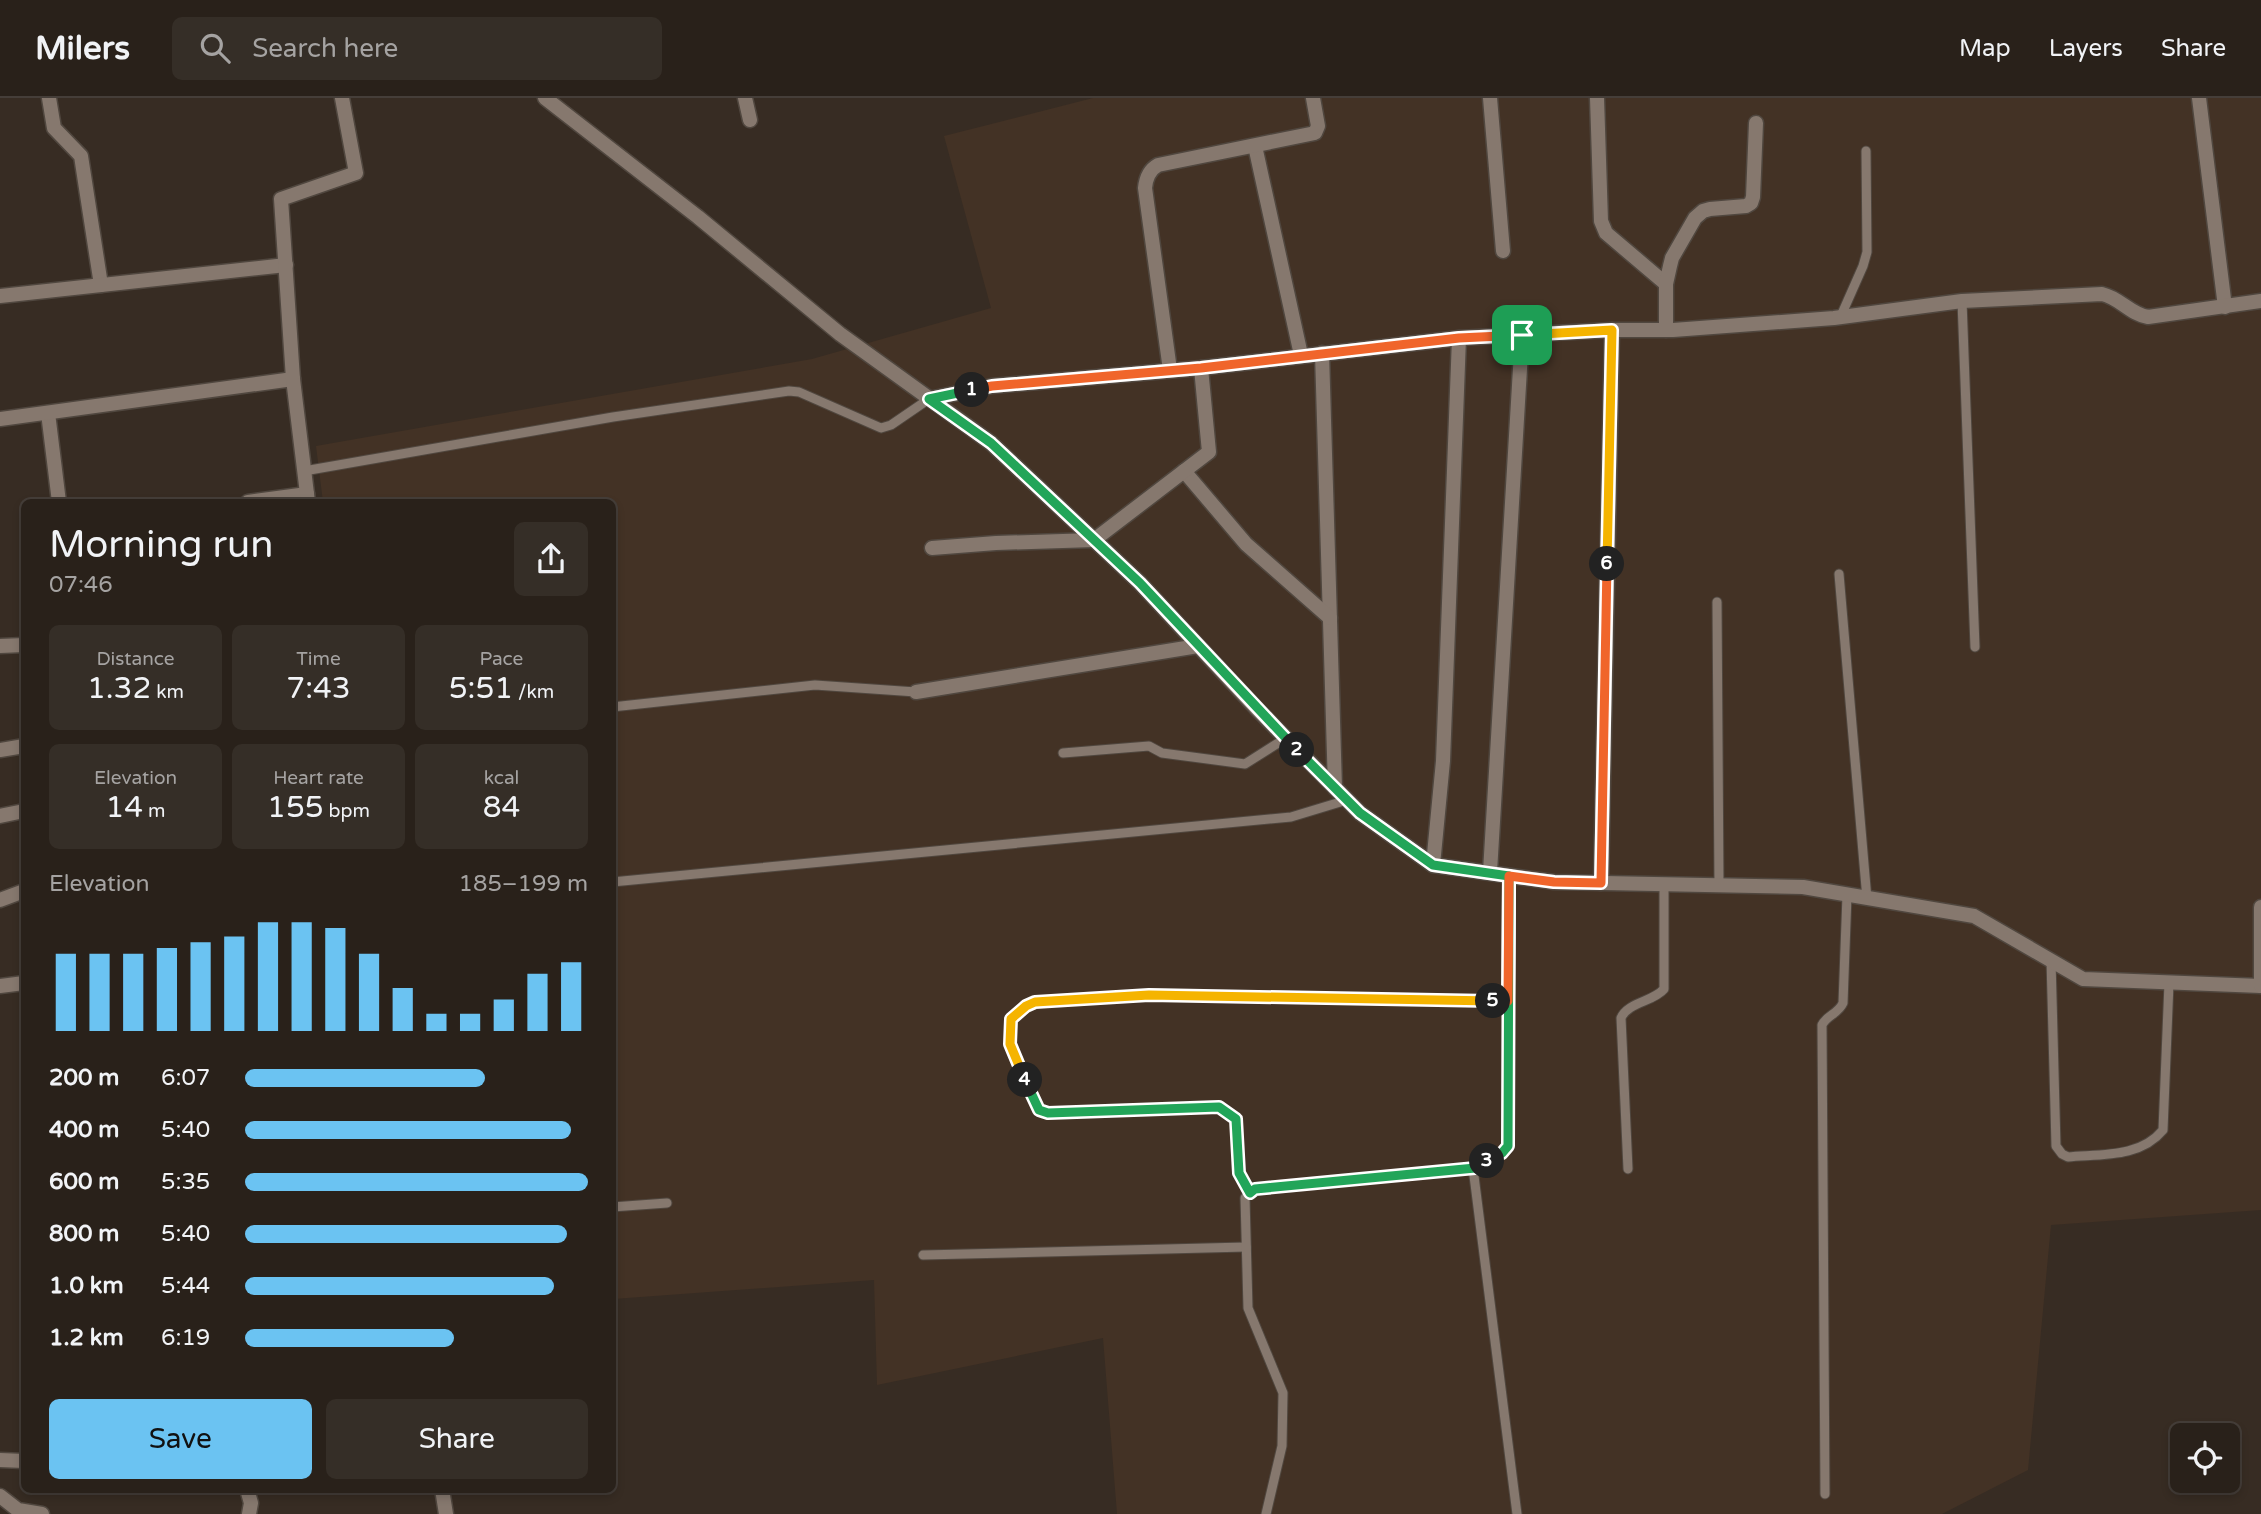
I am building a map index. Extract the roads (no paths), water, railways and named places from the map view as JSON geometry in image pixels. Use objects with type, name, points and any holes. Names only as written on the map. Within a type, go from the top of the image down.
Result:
[{"type":"street","points":[[49,98],[54,128],[81,156],[101,285]]},
{"type":"street","points":[[307,498],[293,379],[281,199],[356,173],[342,98]]},
{"type":"street","points":[[545,98],[698,217],[840,334],[991,443],[1140,583],[1360,813],[1433,865],[1554,882],[1802,887],[1974,916],[2084,979],[2169,984],[2261,986],[2261,907]]},
{"type":"street","points":[[745,98],[750,120]]},
{"type":"street","points":[[1170,370],[1146,180],[1152,168],[1315,133],[1318,126],[1313,98]]},
{"type":"street","points":[[1490,98],[1503,251]]},
{"type":"street","points":[[1597,98],[1603,228],[1666,284]]},
{"type":"street","points":[[2199,98],[2225,307]]},
{"type":"street","points":[[1666,330],[1666,284],[1672,258],[1699,215],[1710,209],[1746,206],[1751,203],[1756,123]]},
{"type":"street","points":[[1255,146],[1301,355]]},
{"type":"street","points":[[0,296],[285,264]]},
{"type":"street","points":[[929,399],[992,386],[1201,368],[1459,338],[1666,330],[1840,317],[1962,301],[2102,294],[2117,298],[2134,312],[2148,317],[2261,301]]},
{"type":"street","points":[[1601,883],[1612,330]]},
{"type":"street","points":[[1490,873],[1522,335]]},
{"type":"street","points":[[1433,865],[1443,748],[1459,338]]},
{"type":"street","points":[[1322,353],[1335,788]]},
{"type":"street","points":[[932,548],[1094,540],[1209,452],[1201,368]]},
{"type":"street","points":[[0,419],[293,379]]},
{"type":"street","points":[[48,413],[59,499]]},
{"type":"street","points":[[1184,471],[1240,538],[1330,618]]},
{"type":"street","points":[[0,646],[21,645]]},
{"type":"street","points":[[916,692],[1198,646]]},
{"type":"street","points":[[0,750],[21,746]]},
{"type":"street","points":[[0,816],[21,812]]},
{"type":"street","points":[[0,900],[21,892]]},
{"type":"street","points":[[0,986],[21,984]]},
{"type":"street","points":[[0,1460],[21,1461]]},
{"type":"street","points":[[248,1493],[251,1503],[249,1514]]},
{"type":"street","points":[[443,1493],[446,1514]]},
{"type":"street","points":[[0,1496],[18,1510],[42,1514]]},
{"type":"lane","points":[[1840,317],[1867,252],[1866,151]]},
{"type":"lane","points":[[1962,301],[1975,647]]},
{"type":"lane","points":[[304,471],[613,417],[789,391],[799,392],[881,428],[891,425],[929,399]]},
{"type":"lane","points":[[1839,574],[1867,899]]},
{"type":"lane","points":[[1717,603],[1719,885]]},
{"type":"lane","points":[[616,707],[816,685],[916,692]]},
{"type":"lane","points":[[1063,753],[1149,746],[1162,753],[1245,764],[1286,738]]},
{"type":"lane","points":[[616,882],[1291,817],[1348,800]]},
{"type":"lane","points":[[1266,1514],[1282,1446],[1283,1393],[1248,1308],[1244,1204],[1255,1189],[1475,1168],[1502,1153],[1508,1146],[1509,876]]},
{"type":"lane","points":[[1628,1169],[1621,1022],[1627,1010],[1656,996],[1664,989],[1664,884]]},
{"type":"lane","points":[[1825,1494],[1822,1025],[1839,1011],[1843,1003],[1847,895]]},
{"type":"lane","points":[[2051,960],[2056,1146],[2068,1157],[2137,1150],[2163,1130],[2169,984]]},
{"type":"lane","points":[[1250,1193],[1239,1173],[1236,1119],[1219,1107],[1048,1113],[1039,1110],[1012,1050],[1009,1037],[1013,1016],[1035,1002],[1149,995],[1508,1001]]},
{"type":"lane","points":[[1475,1168],[1517,1514]]},
{"type":"lane","points":[[616,1208],[667,1203]]},
{"type":"lane","points":[[923,1255],[1246,1247]]}]
